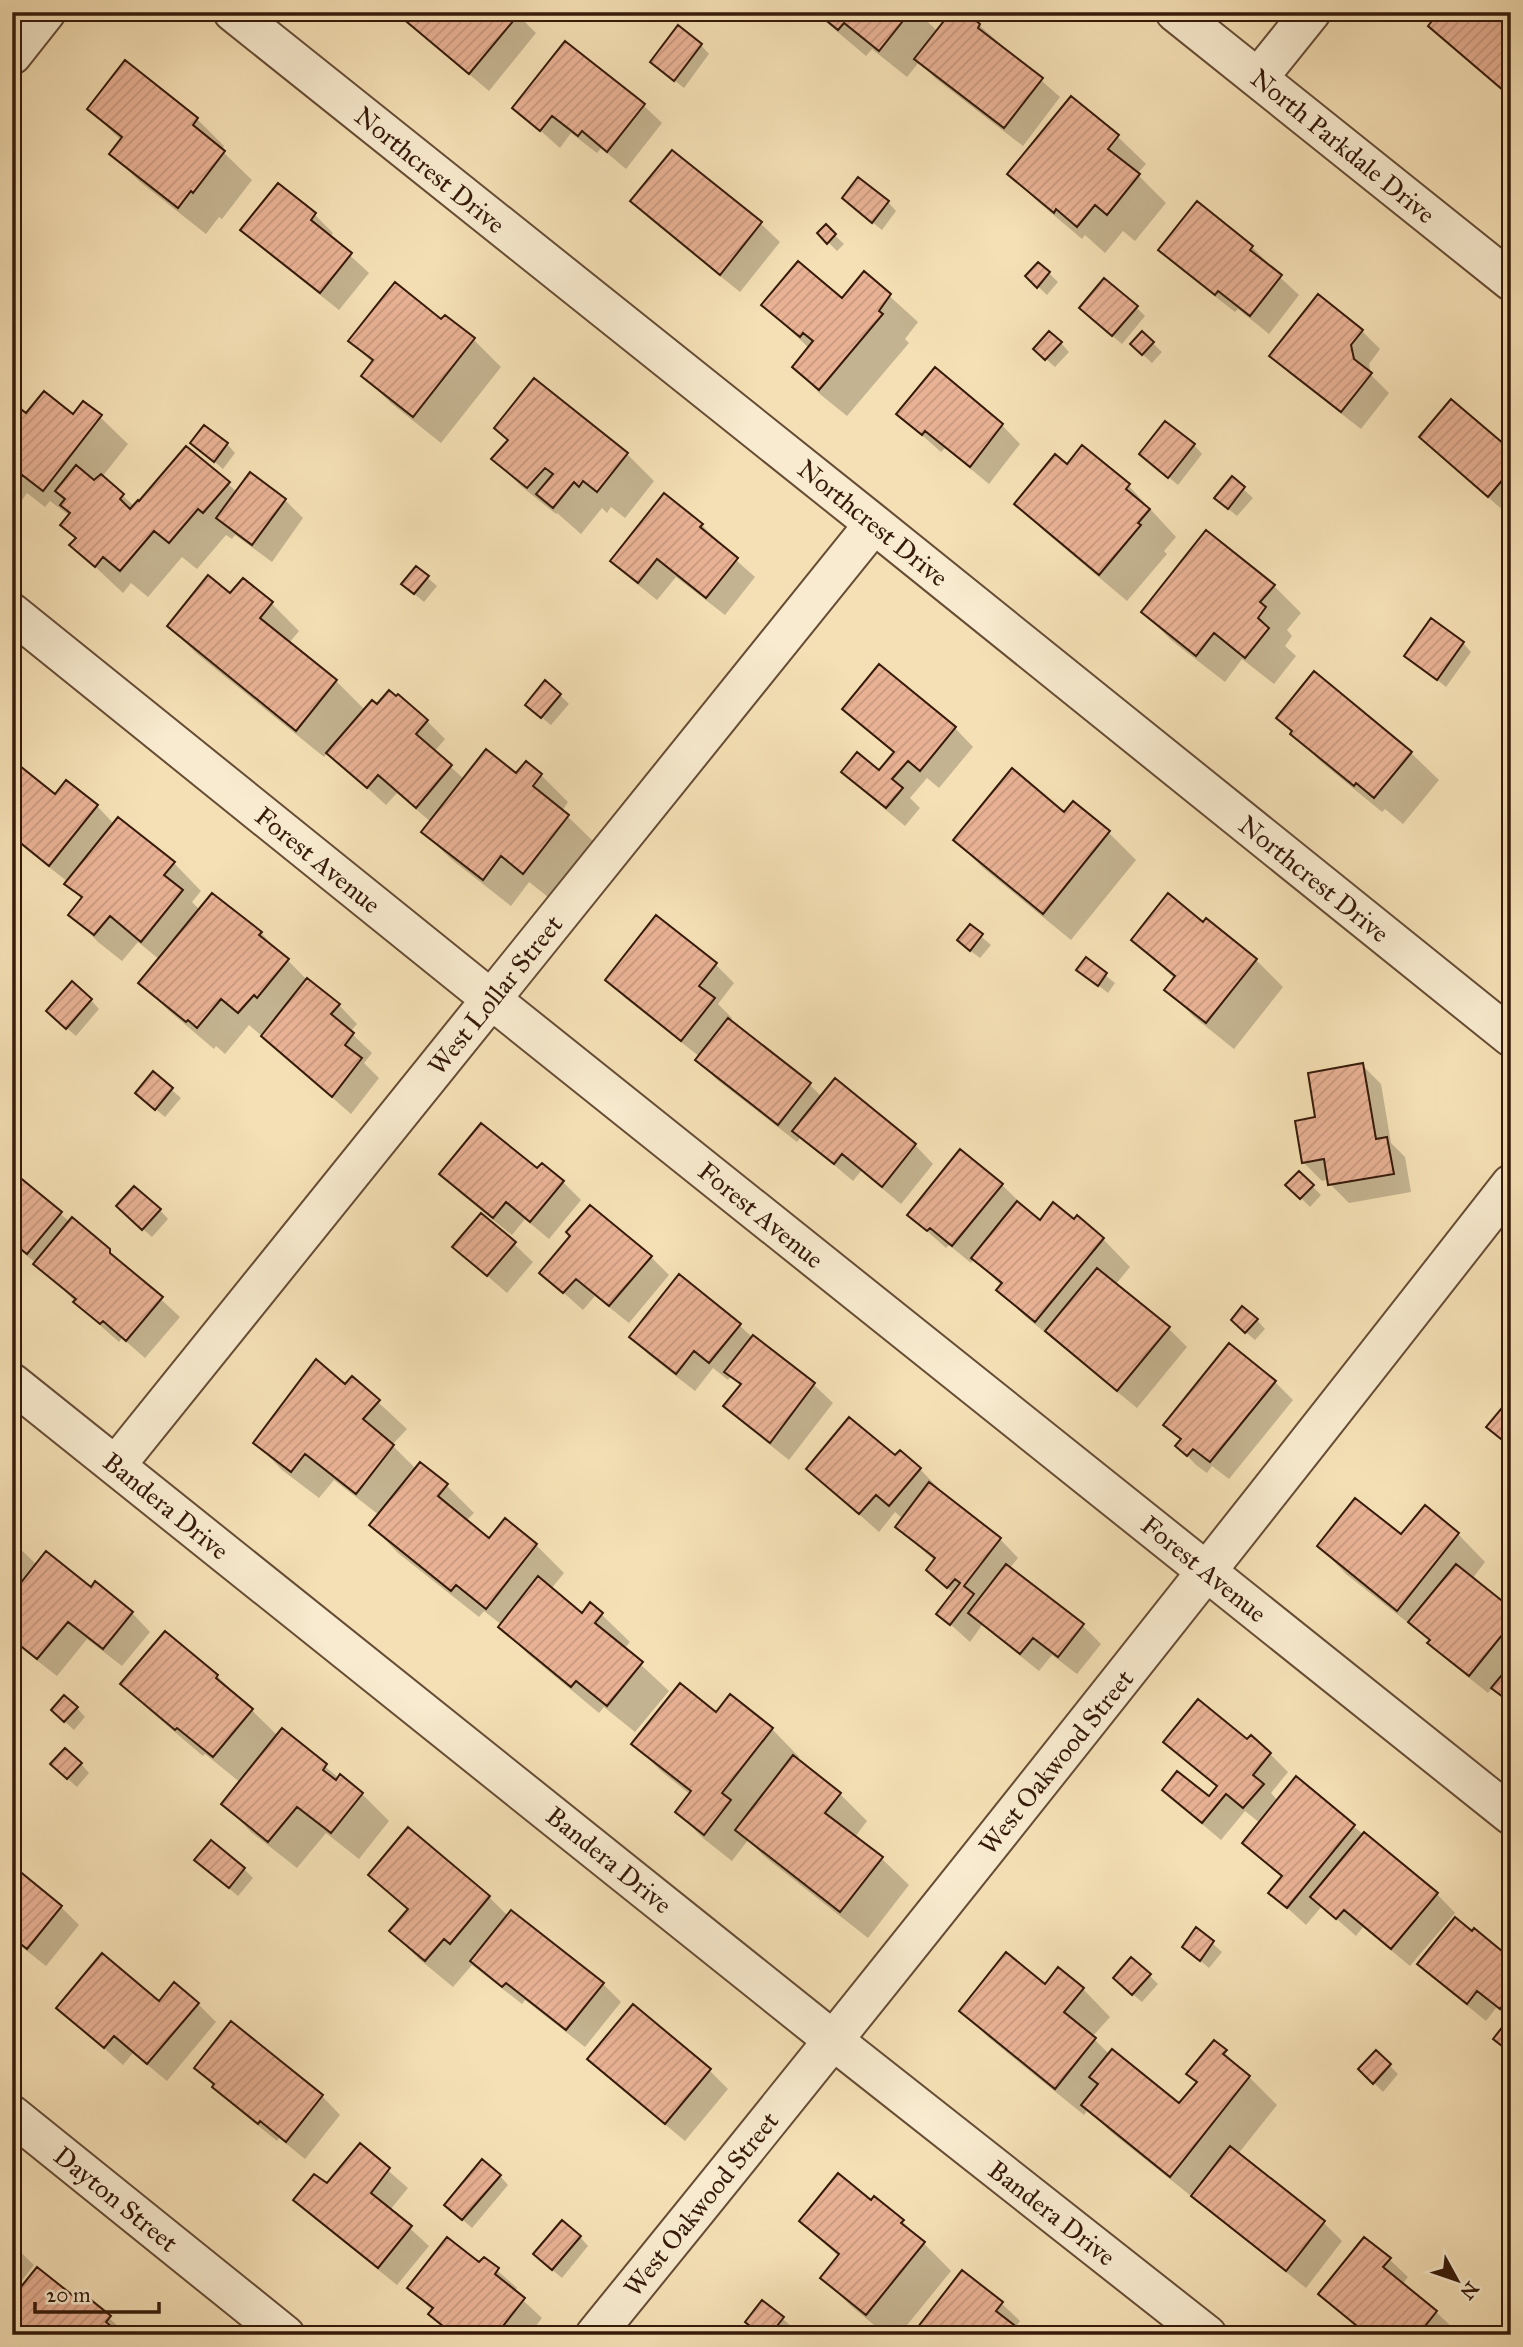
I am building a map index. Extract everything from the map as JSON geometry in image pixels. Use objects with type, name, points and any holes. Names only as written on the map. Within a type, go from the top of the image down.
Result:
[{"type":"street","points":[[12,55],[46,12]]},
{"type":"street","name":"Northcrest Drive","points":[[233,12],[1511,1037]]},
{"type":"street","name":"North Parkdale Drive","points":[[1175,12],[1511,281]]},
{"type":"street","points":[[1258,78],[1311,12]]},
{"type":"street","name":"West Lollar Street","points":[[116,1465],[874,524]]},
{"type":"street","name":"Forest Avenue","points":[[12,613],[1511,1815]]},
{"type":"street","name":"West Oakwood Street","points":[[594,2335],[1208,1572],[1511,1184]]},
{"type":"street","name":"Bandera Drive","points":[[12,1383],[1207,2335]]},
{"type":"street","name":"Dayton Street","points":[[12,2115],[285,2335]]},
{"type":"building","points":[[395,12],[517,12],[519,14],[469,74]]},
{"type":"building","points":[[816,12],[910,12],[879,51],[844,23],[838,30]]},
{"type":"building","points":[[951,12],[965,12],[980,24],[978,28],[1043,78],[1004,128],[914,59]]},
{"type":"building","points":[[1439,12],[1498,12],[1511,23],[1511,73],[1502,83],[1507,87],[1504,91],[1428,26]]},
{"type":"building","points":[[678,25],[702,44],[674,81],[650,62]]},
{"type":"building","points":[[565,41],[645,104],[607,152],[582,131],[578,136],[552,116],[540,131],[512,108]]},
{"type":"building","points":[[125,60],[198,118],[193,125],[225,151],[178,208],[109,154],[122,137],[87,109]]},
{"type":"building","points":[[1071,96],[1119,135],[1108,149],[1140,174],[1107,215],[1095,205],[1077,227],[1056,209],[1054,213],[1007,174]]},
{"type":"building","points":[[672,150],[762,222],[720,275],[630,201]]},
{"type":"building","points":[[858,177],[889,201],[872,223],[842,198]]},
{"type":"building","points":[[278,183],[316,213],[311,220],[352,253],[320,293],[240,230]]},
{"type":"building","points":[[1197,201],[1253,246],[1250,250],[1282,275],[1250,316],[1218,291],[1215,295],[1158,250]]},
{"type":"building","points":[[826,224],[836,234],[827,244],[817,233]]},
{"type":"building","points":[[798,261],[842,298],[864,271],[891,294],[879,311],[883,314],[819,390],[792,367],[813,341],[803,333],[800,337],[761,305]]},
{"type":"building","points":[[1038,262],[1050,272],[1037,288],[1025,276]]},
{"type":"building","points":[[1104,278],[1138,306],[1112,336],[1079,308]]},
{"type":"building","points":[[395,282],[441,319],[445,315],[475,338],[413,417],[361,376],[373,360],[348,341]]},
{"type":"building","points":[[1318,294],[1363,330],[1351,345],[1354,359],[1372,373],[1341,412],[1269,356]]},
{"type":"building","points":[[1049,331],[1062,342],[1045,360],[1033,349]]},
{"type":"building","points":[[1142,331],[1154,342],[1142,355],[1130,344]]},
{"type":"building","points":[[935,367],[1003,424],[970,467],[925,431],[922,435],[896,414]]},
{"type":"building","points":[[534,378],[628,453],[597,492],[583,481],[579,487],[574,482],[553,508],[536,494],[553,474],[545,468],[527,488],[491,459],[508,440],[494,428]]},
{"type":"building","points":[[44,391],[73,414],[83,401],[102,415],[43,491],[22,475],[17,481],[12,478],[12,402],[26,413]]},
{"type":"building","points":[[1451,399],[1511,450],[1511,470],[1488,497],[1419,437]]},
{"type":"building","points":[[1165,421],[1195,444],[1168,478],[1139,454]]},
{"type":"building","points":[[204,425],[228,443],[214,462],[190,443]]},
{"type":"building","points":[[1082,445],[1130,484],[1126,489],[1150,509],[1138,523],[1141,525],[1099,575],[1014,504],[1055,454],[1067,464]]},
{"type":"building","points":[[186,446],[230,482],[203,513],[198,509],[169,543],[154,531],[120,571],[103,557],[95,567],[69,545],[76,538],[60,525],[70,513],[60,505],[65,499],[55,491],[76,465],[94,480],[101,474],[124,494],[120,499],[130,509]]},
{"type":"building","points":[[250,472],[286,499],[252,545],[216,518]]},
{"type":"building","points":[[1232,476],[1245,487],[1228,509],[1214,498]]},
{"type":"building","points":[[664,493],[703,524],[700,527],[738,558],[706,598],[657,559],[638,583],[610,561]]},
{"type":"building","points":[[1206,530],[1275,585],[1260,602],[1266,607],[1258,618],[1269,628],[1245,658],[1214,633],[1196,656],[1141,612]]},
{"type":"building","points":[[416,566],[429,576],[414,594],[401,584]]},
{"type":"building","points":[[208,575],[230,593],[243,578],[273,602],[260,618],[337,680],[296,731],[167,626]]},
{"type":"building","points":[[1431,618],[1464,642],[1437,680],[1404,656]]},
{"type":"building","points":[[879,664],[956,727],[920,771],[908,761],[892,779],[903,788],[886,808],[841,772],[857,752],[879,770],[894,752],[842,709]]},
{"type":"building","points":[[1314,671],[1412,752],[1374,798],[1356,783],[1354,786],[1290,734],[1292,731],[1276,718]]},
{"type":"building","points":[[545,680],[561,694],[541,718],[525,705]]},
{"type":"building","points":[[389,690],[396,696],[398,694],[428,720],[416,734],[452,765],[416,808],[378,775],[367,788],[326,753],[372,700],[377,704]]},
{"type":"building","points":[[486,749],[516,773],[526,761],[542,774],[533,786],[569,815],[523,874],[501,856],[483,880],[421,832]]},
{"type":"building","points":[[15,762],[55,794],[66,780],[98,805],[49,866],[12,836],[12,766]]},
{"type":"building","points":[[1012,768],[1064,812],[1073,801],[1110,831],[1043,914],[953,840]]},
{"type":"building","points":[[118,817],[175,862],[164,875],[183,890],[141,942],[110,916],[94,935],[68,915],[82,897],[64,884]]},
{"type":"building","points":[[212,893],[262,932],[259,935],[289,959],[257,998],[254,995],[238,1013],[221,999],[197,1028],[138,983]]},
{"type":"building","points":[[1168,893],[1203,922],[1206,918],[1257,959],[1206,1023],[1164,990],[1175,976],[1131,940]]},
{"type":"building","points":[[656,915],[717,963],[699,986],[715,998],[681,1041],[605,980]]},
{"type":"building","points":[[970,924],[983,934],[970,951],[957,940]]},
{"type":"building","points":[[1086,957],[1107,973],[1098,986],[1076,970]]},
{"type":"building","points":[[307,978],[340,1004],[331,1014],[354,1033],[345,1045],[362,1058],[332,1097],[261,1036]]},
{"type":"building","points":[[72,981],[92,999],[66,1029],[46,1011]]},
{"type":"building","points":[[728,1018],[811,1083],[778,1125],[695,1060]]},
{"type":"building","points":[[1363,1063],[1376,1139],[1387,1137],[1394,1174],[1328,1185],[1324,1159],[1302,1163],[1295,1121],[1315,1117],[1308,1073]]},
{"type":"building","points":[[153,1071],[173,1088],[155,1110],[135,1093]]},
{"type":"building","points":[[835,1078],[916,1144],[882,1187],[842,1154],[834,1164],[792,1131]]},
{"type":"building","points":[[481,1123],[537,1168],[542,1163],[564,1181],[530,1222],[506,1202],[493,1218],[439,1174]]},
{"type":"building","points":[[960,1149],[1003,1184],[952,1246],[930,1228],[927,1231],[907,1215]]},
{"type":"building","points":[[12,1171],[62,1212],[27,1254],[12,1242]]},
{"type":"building","points":[[1299,1171],[1314,1185],[1300,1199],[1285,1185]]},
{"type":"building","points":[[134,1186],[161,1209],[142,1230],[116,1206]]},
{"type":"building","points":[[1017,1201],[1040,1220],[1053,1202],[1074,1219],[1077,1215],[1104,1238],[1035,1322],[996,1290],[1002,1283],[971,1258]]},
{"type":"building","points":[[590,1205],[652,1256],[609,1306],[576,1279],[563,1293],[539,1273],[570,1236],[566,1232]]},
{"type":"building","points":[[481,1213],[516,1242],[487,1276],[452,1247]]},
{"type":"building","points":[[72,1217],[163,1297],[126,1341],[103,1321],[100,1324],[73,1302],[76,1299],[33,1264]]},
{"type":"building","points":[[1097,1268],[1170,1327],[1117,1391],[1045,1331]]},
{"type":"building","points":[[679,1274],[741,1324],[709,1363],[694,1351],[676,1374],[629,1337]]},
{"type":"building","points":[[1242,1306],[1258,1319],[1245,1333],[1231,1320]]},
{"type":"building","points":[[753,1335],[815,1383],[770,1443],[723,1406],[741,1384],[724,1372]]},
{"type":"building","points":[[1229,1343],[1276,1381],[1210,1462],[1193,1449],[1187,1456],[1175,1446],[1181,1439],[1163,1425]]},
{"type":"building","points":[[316,1359],[345,1384],[352,1376],[380,1400],[363,1419],[394,1445],[356,1494],[305,1454],[291,1472],[253,1443]]},
{"type":"building","points":[[1511,1397],[1511,1447],[1486,1427]]},
{"type":"building","points":[[849,1417],[895,1455],[900,1450],[921,1468],[889,1506],[876,1495],[859,1514],[806,1469]]},
{"type":"building","points":[[420,1462],[448,1484],[438,1496],[489,1538],[505,1518],[537,1544],[486,1609],[456,1585],[451,1591],[369,1525]]},
{"type":"building","points":[[929,1482],[1001,1538],[964,1586],[974,1594],[950,1625],[936,1614],[960,1583],[955,1579],[947,1588],[926,1570],[935,1558],[895,1527]]},
{"type":"building","points":[[1355,1498],[1401,1534],[1425,1505],[1459,1533],[1397,1611],[1317,1546]]},
{"type":"building","points":[[46,1551],[91,1587],[95,1581],[133,1612],[103,1649],[68,1622],[37,1659],[12,1639],[12,1594]]},
{"type":"building","points":[[1006,1564],[1084,1624],[1058,1657],[1033,1638],[1020,1654],[968,1613]]},
{"type":"building","points":[[1456,1564],[1511,1608],[1511,1624],[1469,1676],[1427,1643],[1430,1640],[1408,1622]]},
{"type":"building","points":[[538,1576],[582,1613],[590,1602],[603,1613],[595,1623],[643,1662],[607,1706],[576,1681],[571,1687],[498,1627]]},
{"type":"building","points":[[165,1631],[218,1675],[216,1678],[253,1709],[213,1757],[177,1728],[175,1730],[120,1684]]},
{"type":"building","points":[[1511,1664],[1511,1703],[1491,1688]]},
{"type":"building","points":[[680,1683],[716,1712],[730,1694],[773,1728],[722,1793],[731,1800],[704,1835],[675,1812],[691,1791],[631,1744]]},
{"type":"building","points":[[64,1695],[78,1707],[64,1722],[51,1710]]},
{"type":"building","points":[[1198,1699],[1247,1739],[1251,1735],[1271,1753],[1253,1775],[1264,1784],[1243,1808],[1226,1794],[1202,1823],[1162,1790],[1177,1771],[1209,1796],[1217,1786],[1163,1742]]},
{"type":"building","points":[[282,1728],[327,1764],[323,1770],[336,1780],[340,1774],[363,1793],[331,1833],[297,1807],[268,1842],[221,1804]]},
{"type":"building","points":[[65,1748],[82,1763],[67,1779],[50,1764]]},
{"type":"building","points":[[793,1755],[841,1793],[825,1813],[883,1857],[840,1912],[735,1830]]},
{"type":"building","points":[[1296,1776],[1355,1825],[1287,1908],[1268,1893],[1282,1876],[1242,1843]]},
{"type":"building","points":[[408,1827],[490,1896],[450,1944],[444,1939],[425,1961],[389,1931],[408,1909],[368,1875]]},
{"type":"building","points":[[1364,1832],[1438,1893],[1391,1949],[1344,1910],[1336,1919],[1310,1897]]},
{"type":"building","points":[[211,1840],[245,1868],[229,1888],[194,1860]]},
{"type":"building","points":[[12,1865],[62,1906],[27,1949],[12,1937]]},
{"type":"building","points":[[511,1910],[604,1983],[566,2030],[506,1983],[502,1987],[470,1961]]},
{"type":"building","points":[[1455,1917],[1472,1931],[1474,1928],[1508,1956],[1511,1952],[1511,1997],[1500,2009],[1477,1991],[1467,2004],[1417,1964]]},
{"type":"building","points":[[1196,1927],[1214,1941],[1200,1961],[1182,1947]]},
{"type":"building","points":[[1006,1952],[1045,1984],[1058,1967],[1084,1988],[1064,2012],[1096,2038],[1055,2089],[959,2011]]},
{"type":"building","points":[[102,1953],[159,2001],[174,1982],[199,2003],[147,2064],[114,2036],[104,2048],[56,2008]]},
{"type":"building","points":[[1131,1957],[1151,1974],[1132,1995],[1113,1978]]},
{"type":"building","points":[[633,2004],[711,2069],[665,2124],[587,2059]]},
{"type":"building","points":[[1511,2016],[1511,2053],[1493,2039]]},
{"type":"building","points":[[231,2021],[323,2095],[286,2142],[260,2121],[258,2124],[212,2087],[214,2084],[194,2068]]},
{"type":"building","points":[[1214,2040],[1227,2050],[1223,2054],[1250,2076],[1170,2177],[1081,2105],[1098,2084],[1089,2077],[1112,2049],[1179,2103],[1197,2082],[1186,2074]]},
{"type":"building","points":[[1376,2050],[1391,2064],[1373,2084],[1358,2069]]},
{"type":"building","points":[[360,2143],[390,2168],[371,2193],[412,2226],[378,2268],[293,2200],[314,2174],[327,2183]]},
{"type":"building","points":[[1230,2146],[1325,2221],[1286,2271],[1191,2196]]},
{"type":"building","points":[[482,2159],[501,2175],[462,2220],[444,2205]]},
{"type":"building","points":[[838,2173],[871,2200],[874,2196],[904,2220],[901,2223],[925,2242],[866,2315],[820,2278],[839,2254],[799,2221]]},
{"type":"building","points":[[562,2220],[581,2236],[552,2270],[533,2254]]},
{"type":"building","points":[[447,2237],[479,2262],[484,2257],[499,2268],[495,2274],[525,2298],[496,2335],[480,2335],[473,2329],[469,2335],[454,2335],[428,2314],[433,2308],[407,2288]]},
{"type":"building","points":[[1364,2237],[1391,2258],[1383,2267],[1437,2311],[1418,2335],[1368,2335],[1318,2294]]},
{"type":"building","points":[[37,2267],[76,2298],[81,2292],[111,2316],[106,2322],[121,2335],[24,2335],[12,2326],[12,2298]]},
{"type":"building","points":[[962,2270],[1003,2302],[996,2311],[1027,2335],[918,2335],[914,2332]]},
{"type":"building","points":[[762,2300],[784,2317],[770,2335],[761,2335],[745,2322]]}]
